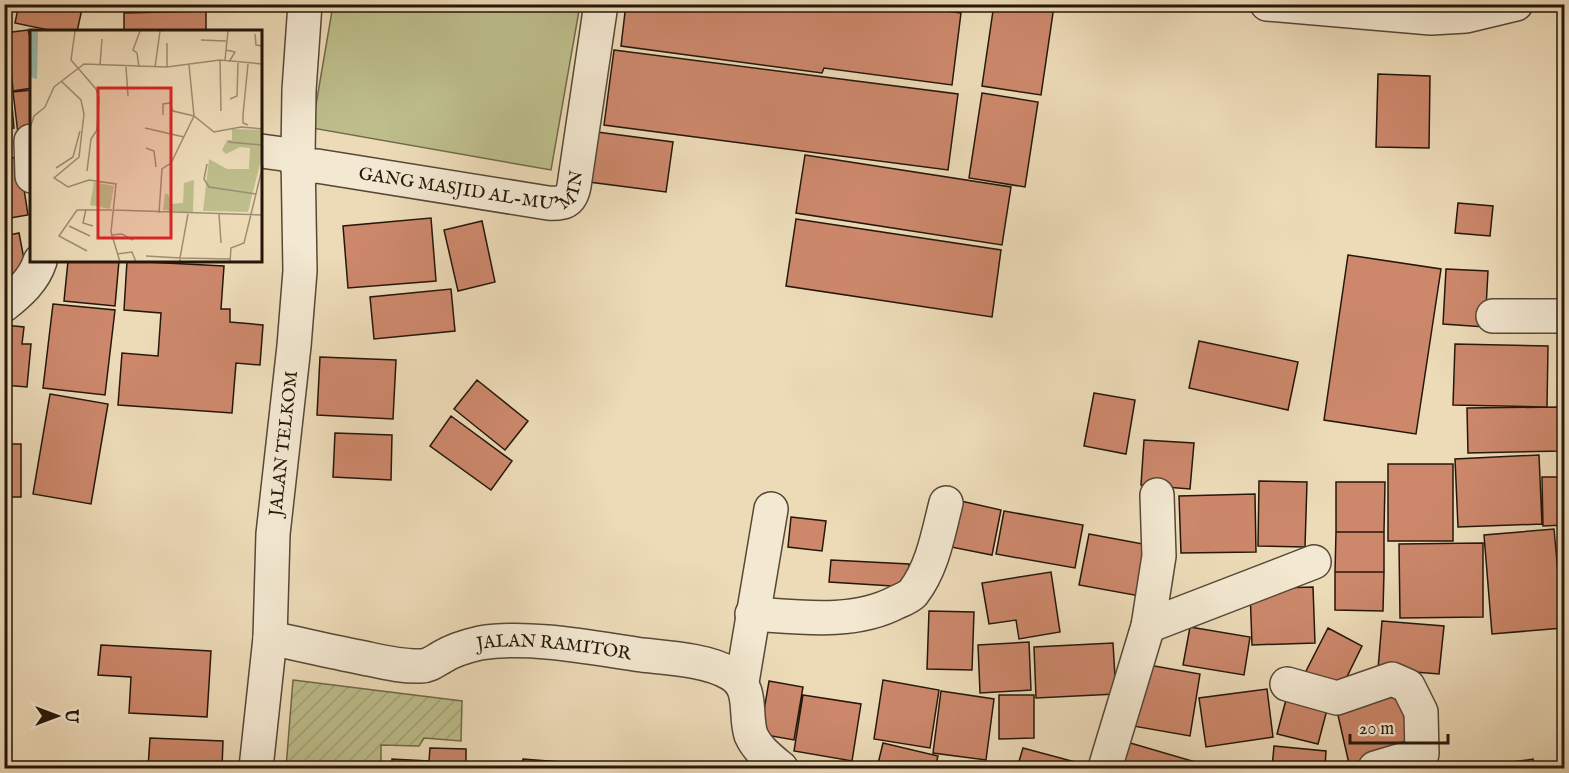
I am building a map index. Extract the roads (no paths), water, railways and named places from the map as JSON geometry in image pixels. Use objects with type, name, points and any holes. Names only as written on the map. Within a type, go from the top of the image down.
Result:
[{"type":"street","name":"JALAN TELKOM","points":[[256,768],[270,638],[273,534],[300,271],[299,90],[305,4]]},
{"type":"street","name":"GANG MASJID AL-MU'MIN","points":[[298,163],[548,203],[565,202],[572,196],[574,186],[601,4]]},
{"type":"street","points":[[1267,4],[1431,18],[1466,16],[1516,4]]},
{"type":"street","points":[[22,142],[30,169]]},
{"type":"street","points":[[262,151],[298,163]]},
{"type":"street","points":[[4,305],[21,291],[37,270],[40,262]]},
{"type":"street","points":[[1493,316],[1564,316]]},
{"type":"street","points":[[1105,768],[1148,626],[1159,556],[1157,495]]},
{"type":"street","points":[[752,614],[854,616],[885,609],[911,595],[930,564],[946,503]]},
{"type":"street","points":[[771,509],[742,682],[752,737],[761,751],[781,768]]},
{"type":"street","points":[[1148,626],[1314,562]]},
{"type":"street","name":"JALAN RAMITOR","points":[[270,638],[385,662],[419,666],[426,666],[453,651],[495,641],[560,644],[692,662],[730,673],[742,682]]},
{"type":"street","points":[[1287,684],[1337,698],[1392,679],[1408,686],[1421,712],[1422,754],[1375,768]]}]
